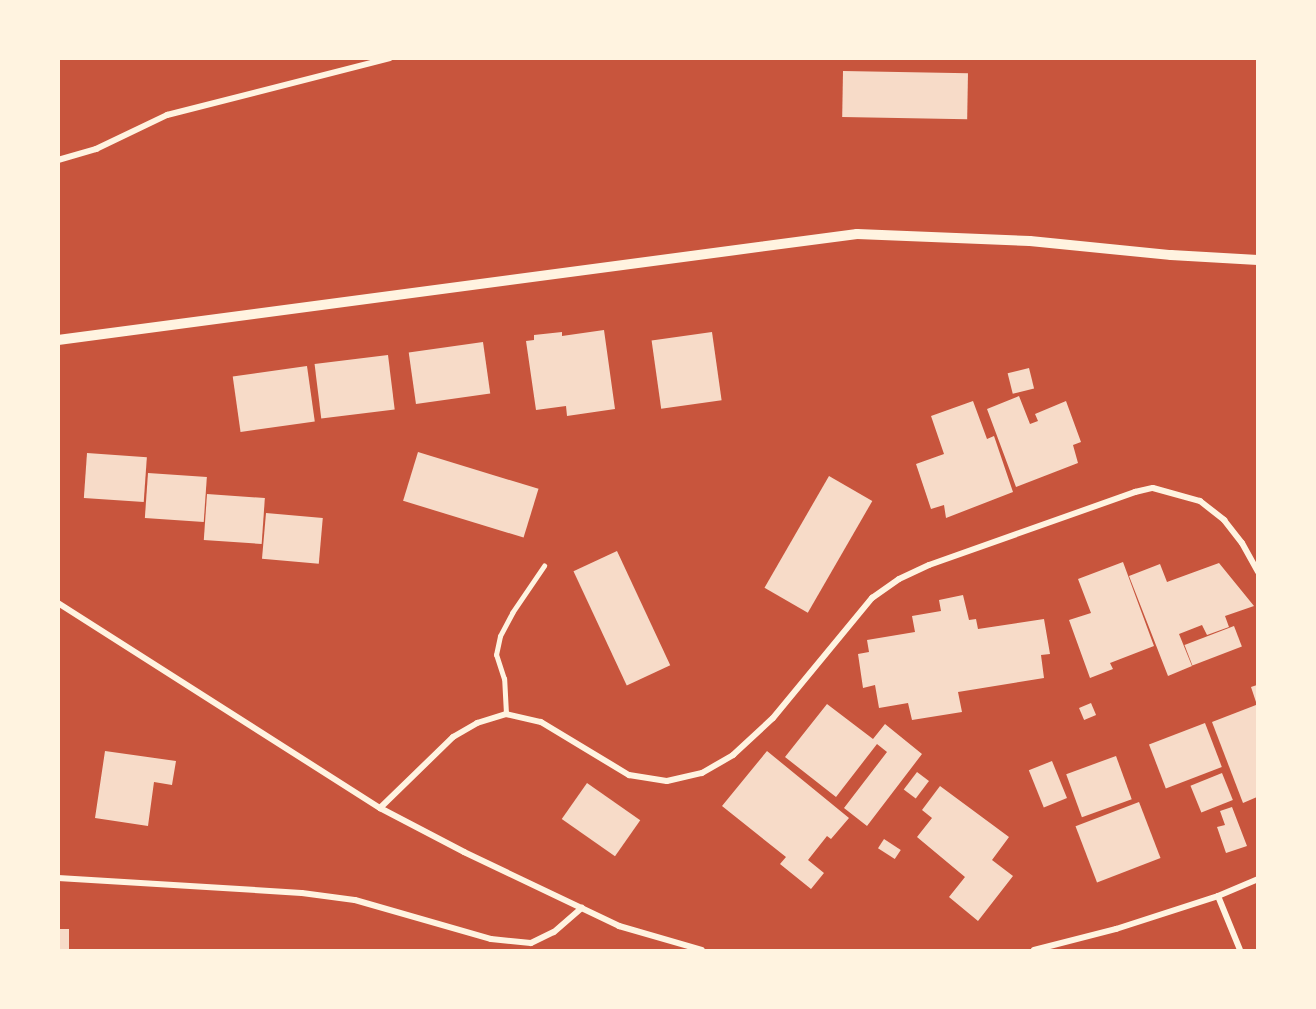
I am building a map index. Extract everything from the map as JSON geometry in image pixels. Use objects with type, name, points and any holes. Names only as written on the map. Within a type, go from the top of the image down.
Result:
[{"type":"street","points":[[58,160],[96,149],[167,115],[390,58]]},
{"type":"street","points":[[58,340],[857,234],[1030,241],[1171,255],[1257,260]]},
{"type":"street","points":[[380,808],[453,737],[477,723],[506,714],[541,722],[628,775],[667,781],[702,774],[733,755],[773,718],[872,598],[899,579],[940,561],[1124,496],[1153,488],[1200,501],[1224,520],[1242,543],[1257,572]]},
{"type":"street","points":[[58,603],[380,808],[619,926],[702,951]]},
{"type":"street","points":[[58,879],[302,893],[355,900],[491,939],[531,943],[554,932],[582,908]]},
{"type":"street","points":[[1034,951],[1116,929],[1218,896],[1257,879]]},
{"type":"street","points":[[1218,896],[1240,951]]},
{"type":"lane","points":[[506,714],[504,679],[496,655],[500,636],[512,613],[544,566]]},
{"type":"building","points":[[843,71],[968,73],[967,119],[842,117]]},
{"type":"building","points":[[604,330],[615,409],[567,416],[566,406],[536,410],[526,341],[534,340],[534,335],[562,332],[562,336]]},
{"type":"building","points":[[712,332],[722,400],[661,409],[652,340]]},
{"type":"building","points":[[483,342],[490,393],[416,404],[409,352]]},
{"type":"building","points":[[388,355],[395,410],[321,419],[315,364]]},
{"type":"building","points":[[307,366],[315,421],[241,432],[233,376]]},
{"type":"building","points":[[1029,368],[1034,388],[1013,394],[1008,373]]},
{"type":"building","points":[[1019,396],[1030,424],[1038,421],[1035,414],[1066,401],[1081,442],[1073,445],[1078,463],[1016,487],[987,409]]},
{"type":"building","points":[[973,401],[987,439],[994,436],[1013,492],[946,518],[944,505],[931,509],[916,464],[944,454],[931,416]]},
{"type":"building","points":[[418,452],[538,489],[524,538],[403,501]]},
{"type":"building","points":[[87,453],[147,457],[144,502],[84,498]]},
{"type":"building","points":[[148,473],[207,477],[204,522],[145,518]]},
{"type":"building","points":[[829,476],[872,501],[808,613],[764,588]]},
{"type":"building","points":[[207,494],[265,498],[262,544],[204,540]]},
{"type":"building","points":[[266,513],[323,518],[319,564],[262,559]]},
{"type":"building","points":[[617,551],[670,665],[627,685],[573,571]]},
{"type":"building","points":[[1123,562],[1154,646],[1110,663],[1113,669],[1090,678],[1069,620],[1091,613],[1078,579]]},
{"type":"building","points":[[1219,563],[1254,606],[1225,616],[1229,627],[1207,635],[1202,625],[1179,634],[1192,666],[1168,676],[1129,576],[1160,564],[1167,582]]},
{"type":"building","points":[[963,595],[969,620],[976,619],[978,629],[1044,619],[1050,654],[1041,655],[1044,678],[958,692],[962,712],[912,720],[908,703],[879,708],[875,685],[863,688],[858,654],[869,652],[867,640],[915,632],[912,616],[941,611],[939,600]]},
{"type":"building","points":[[1234,626],[1242,647],[1192,666],[1185,645]]},
{"type":"building","points":[[1257,685],[1257,705],[1251,687]]},
{"type":"building","points":[[1091,703],[1096,715],[1084,720],[1079,708]]},
{"type":"building","points":[[827,704],[873,739],[885,724],[922,754],[867,826],[844,808],[887,752],[877,744],[836,797],[785,757]]},
{"type":"building","points":[[1256,705],[1257,797],[1243,803],[1212,722]]},
{"type":"building","points":[[1205,723],[1222,767],[1166,788],[1149,745]]},
{"type":"building","points":[[105,751],[176,761],[172,785],[154,782],[148,826],[95,818]]},
{"type":"building","points":[[767,751],[849,818],[831,839],[827,836],[808,860],[824,873],[811,889],[780,864],[786,857],[722,806]]},
{"type":"building","points":[[1116,756],[1132,799],[1082,817],[1066,774]]},
{"type":"building","points":[[1052,761],[1067,798],[1044,807],[1029,770]]},
{"type":"building","points":[[917,772],[929,781],[916,799],[904,790]]},
{"type":"building","points":[[1222,773],[1233,800],[1201,813],[1190,786]]},
{"type":"building","points":[[587,783],[640,820],[615,856],[562,819]]},
{"type":"building","points":[[940,786],[1009,837],[992,860],[1013,876],[978,921],[949,897],[965,877],[917,837],[932,818],[922,810]]},
{"type":"building","points":[[1139,802],[1161,858],[1097,882],[1076,826]]},
{"type":"building","points":[[1232,807],[1247,846],[1226,853],[1217,827],[1225,825],[1220,811]]},
{"type":"building","points":[[884,839],[901,850],[895,859],[878,848]]},
{"type":"building","points":[[58,929],[69,929],[69,950],[58,950]]}]
